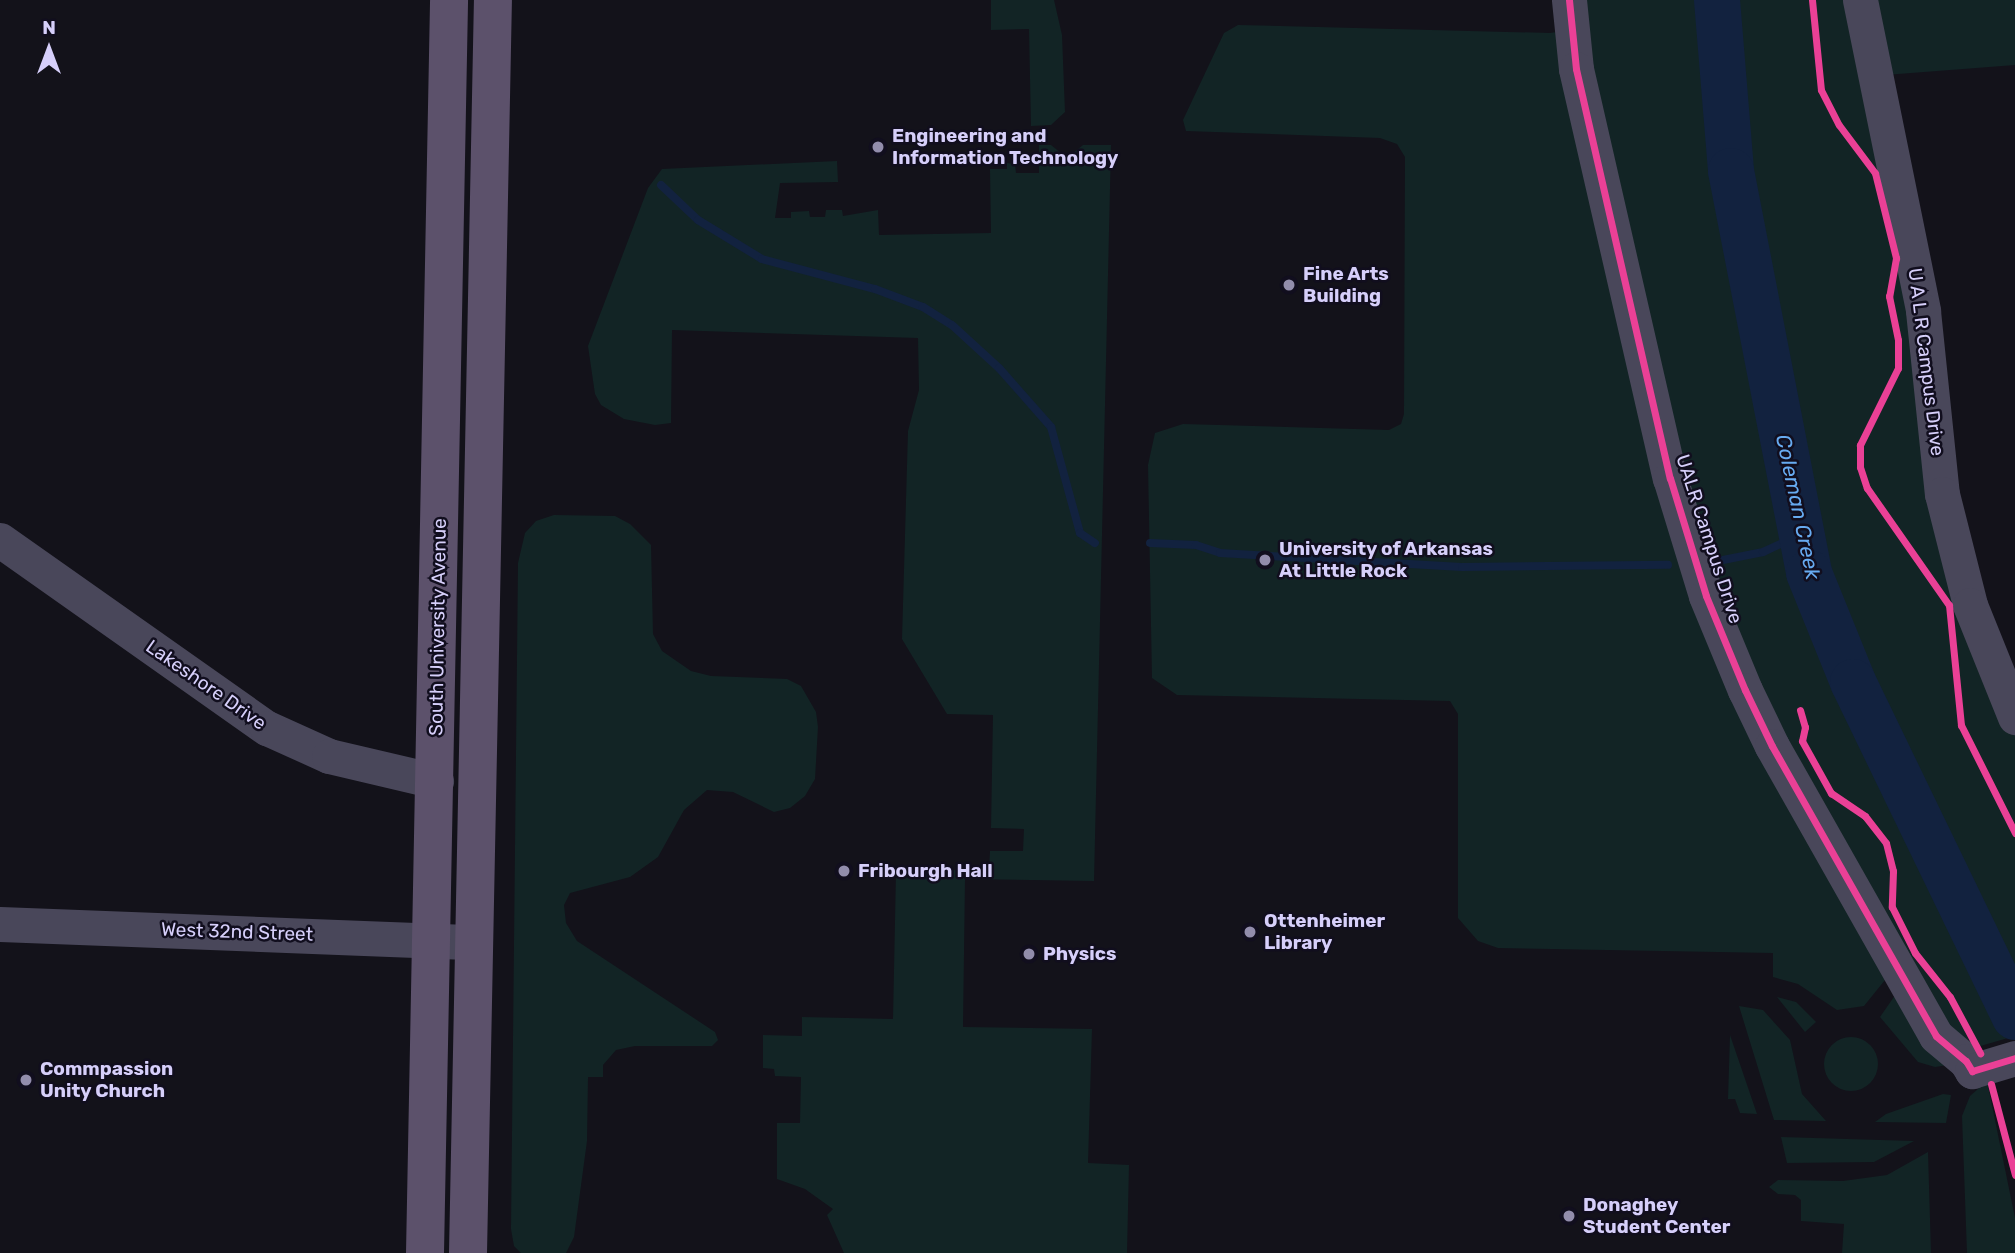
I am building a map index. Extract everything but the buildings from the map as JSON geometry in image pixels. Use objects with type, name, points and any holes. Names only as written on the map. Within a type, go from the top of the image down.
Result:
[{"type":"main road","name":"South University Avenue","points":[[425,1253],[449,0]]},
{"type":"main road","points":[[468,1253],[493,0]]},
{"type":"street","name":"UALR Campus Drive","points":[[1569,0],[1576,69],[1625,285],[1670,478],[1706,596],[1772,746],[1936,1036],[1966,1060],[1972,1071],[2015,1058]]},
{"type":"street","name":"U A L R Campus Drive","points":[[1860,0],[1923,311],[1942,494],[1970,605],[2015,717]]},
{"type":"street","name":"Lakeshore Drive","points":[[0,540],[267,728],[329,756],[436,781]]},
{"type":"street","name":"West 32nd Street","points":[[0,924],[474,942]]},
{"type":"shaded area","points":[[991,0],[1054,0],[1062,35],[1065,112],[1051,125],[1031,126],[1029,29],[991,30]]},
{"type":"shaded area","points":[[1586,0],[2015,0],[2015,65],[1885,75],[1915,314],[2015,731],[2015,1036],[1970,1049],[1885,980],[1864,1006],[1837,1010],[1798,984],[1773,977],[1773,953],[1498,948],[1478,941],[1458,918],[1458,714],[1450,701],[1177,695],[1152,678],[1148,465],[1155,433],[1183,424],[1389,430],[1401,424],[1404,414],[1405,157],[1397,144],[1380,138],[1186,131],[1183,120],[1224,33],[1238,25],[1550,33],[1564,31]]},
{"type":"shaded area","points":[[1039,145],[1051,145],[1067,158],[1083,145],[1111,145],[1094,881],[965,879],[963,1027],[1092,1029],[1088,1163],[1129,1165],[1127,1253],[844,1253],[827,1215],[833,1209],[805,1189],[777,1179],[777,1123],[800,1123],[801,1077],[775,1076],[774,1069],[763,1068],[763,1035],[802,1036],[802,1017],[893,1019],[896,872],[989,869],[990,851],[1023,851],[1024,829],[991,828],[993,715],[947,714],[902,639],[908,431],[919,390],[918,338],[672,330],[671,423],[655,425],[624,419],[601,405],[595,394],[588,346],[648,188],[662,169],[837,161],[838,182],[780,183],[775,218],[791,218],[791,212],[809,211],[810,217],[825,217],[826,210],[842,210],[843,216],[878,210],[879,235],[991,233],[990,169],[1007,169],[1007,163],[1015,164],[1016,173],[1039,173]]},
{"type":"shaded area","points":[[554,515],[615,516],[630,524],[651,545],[653,634],[662,651],[691,671],[711,676],[787,679],[801,686],[816,712],[818,727],[815,779],[805,796],[790,808],[774,812],[733,792],[707,790],[684,810],[658,857],[630,877],[570,893],[564,905],[566,923],[577,941],[715,1032],[718,1040],[712,1046],[635,1046],[616,1050],[603,1065],[603,1077],[588,1077],[587,1141],[574,1237],[566,1253],[521,1253],[514,1246],[511,1229],[518,563],[525,533],[536,521]]},
{"type":"shaded area","points":[[1898,991],[1948,1065],[1935,1067],[1918,1062],[1880,1017]]},
{"type":"shaded area","points":[[1777,997],[1796,1002],[1816,1022],[1805,1032]]},
{"type":"shaded area","points":[[1739,1006],[1763,1010],[1790,1040],[1802,1094],[1826,1121],[1774,1120]]},
{"type":"shaded area","points":[[1730,1035],[1757,1114],[1740,1113],[1735,1099],[1728,1099]]},
{"type":"shaded area","points":[[1851,1037],[1870,1045],[1878,1064],[1870,1083],[1851,1091],[1832,1083],[1824,1064],[1832,1045]]},
{"type":"shaded area","points":[[1987,1081],[2015,1218],[2015,1253],[1967,1253],[1962,1116],[1970,1096]]},
{"type":"shaded area","points":[[1943,1094],[1951,1095],[1946,1123],[1875,1122],[1886,1114]]},
{"type":"shaded area","points":[[1781,1137],[1914,1141],[1874,1162],[1787,1163]]},
{"type":"shaded area","points":[[1928,1152],[1931,1253],[1842,1253],[1844,1224],[1801,1221],[1801,1200],[1795,1195],[1778,1194],[1769,1187],[1778,1180],[1843,1181],[1887,1175]]},
{"type":"waterway","name":"Coleman Creek","points":[[1717,0],[1731,171],[1809,573],[1853,682],[2015,1017]]},
{"type":"waterway","points":[[661,185],[698,220],[762,259],[875,289],[923,307],[952,325],[999,368],[1051,427],[1080,533],[1095,543]]},
{"type":"waterway","points":[[1723,560],[1763,552],[1799,535]]},
{"type":"waterway","points":[[1150,543],[1196,545],[1220,553],[1462,567],[1668,565]]},
{"type":"cycle path","points":[[1569,0],[1576,69],[1670,478],[1706,596],[1745,690],[1772,746],[1936,1036],[1966,1061],[1972,1071],[2015,1058]]},
{"type":"cycle path","points":[[1812,0],[1821,90],[1839,125],[1875,173],[1896,258],[1889,296],[1898,340],[1898,368],[1860,445],[1860,467],[1867,488],[1949,605],[1961,725],[2015,833]]},
{"type":"cycle path","points":[[1800,710],[1805,727],[1802,741],[1831,793],[1865,816],[1886,843],[1893,871],[1892,907],[1915,953],[1950,997],[1980,1053]]},
{"type":"cycle path","points":[[1991,1084],[2015,1175]]},
{"type":"place","name":"Engineering and Information Technology","points":[[878,147]]},
{"type":"place","name":"Fine Arts Building","points":[[1289,285]]},
{"type":"place","name":"University of Arkansas At Little Rock","points":[[1265,560]]},
{"type":"place","name":"Fribourgh Hall","points":[[844,871]]},
{"type":"place","name":"Ottenheimer Library","points":[[1250,932]]},
{"type":"place","name":"Physics","points":[[1029,954]]},
{"type":"place","name":"Commpassion Unity Church","points":[[26,1080]]},
{"type":"place","name":"Donaghey Student Center","points":[[1569,1216]]}]
